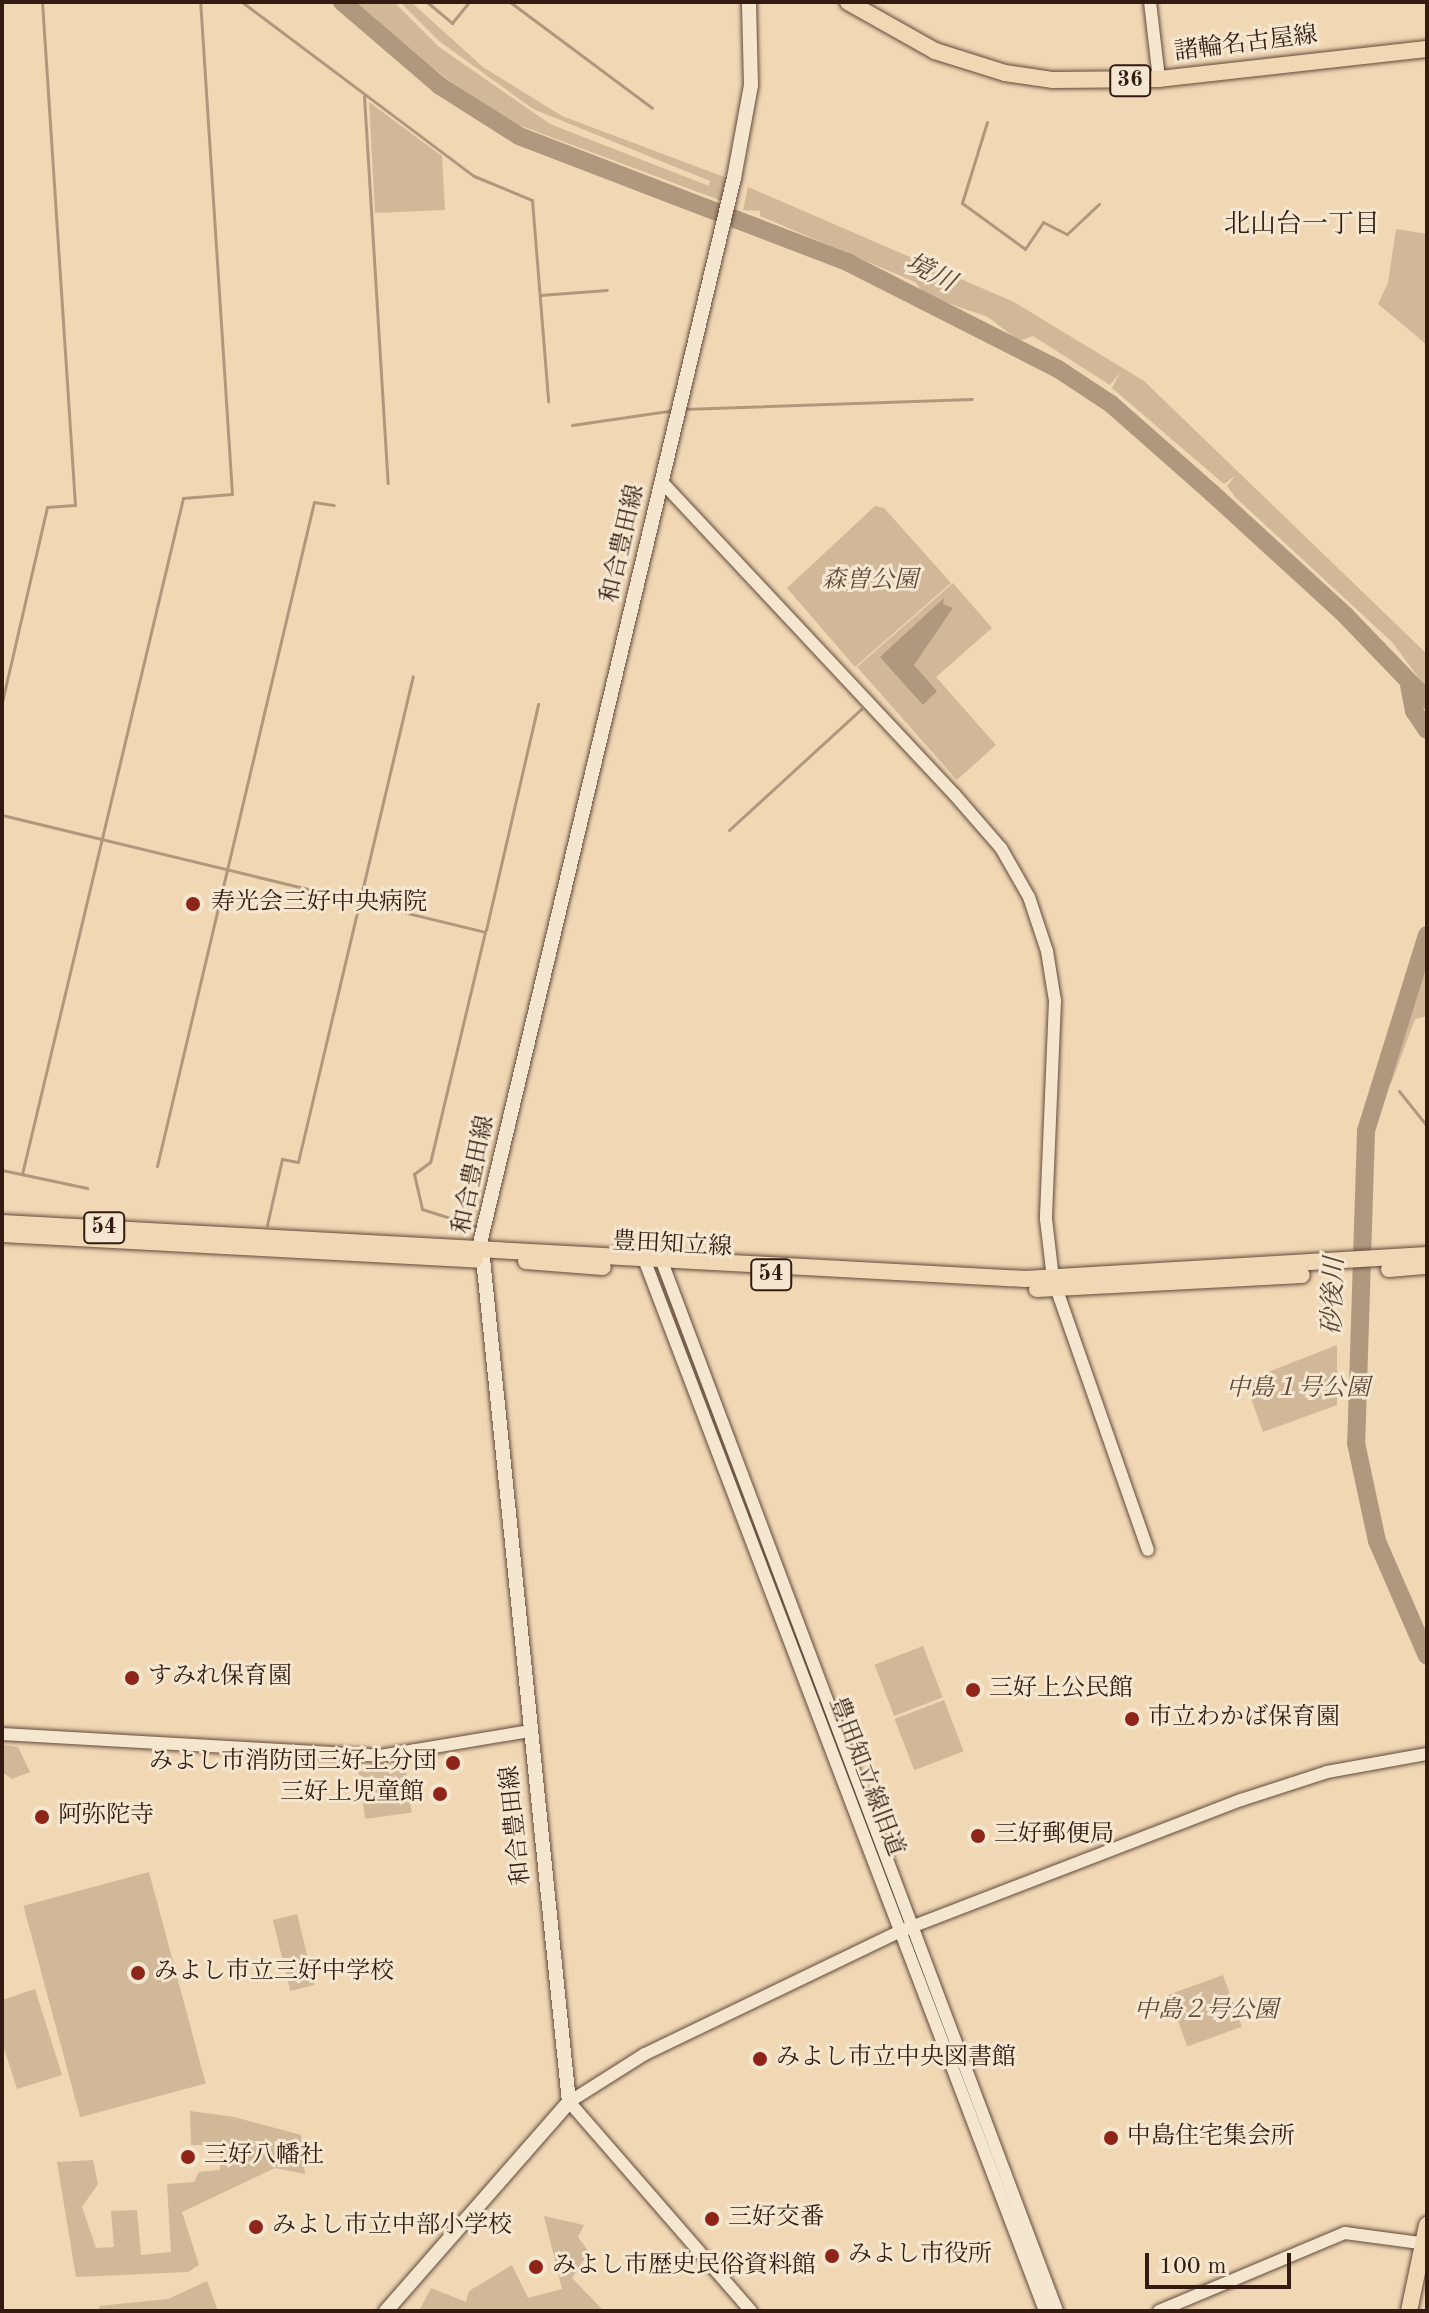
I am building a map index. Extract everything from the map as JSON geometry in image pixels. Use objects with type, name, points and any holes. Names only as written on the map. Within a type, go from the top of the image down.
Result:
[{"type":"main road","name":"和合豊田線","points":[[569,2102],[481,1254],[732,182],[751,85],[749,2]]},
{"type":"main road","name":"諸輪名古屋線","points":[[848,2],[935,51],[1005,73],[1066,81],[1159,79],[1427,49]]},
{"type":"main road","name":"豊田知立線","points":[[2,1223],[481,1254],[1054,1284],[1377,1264]]},
{"type":"main road","name":"豊田知立線","points":[[2,1234],[481,1254]]},
{"type":"main road","name":"54","points":[[1377,1264],[1427,1255]]},
{"type":"main road","name":"54","points":[[1377,1264],[1427,1266]]},
{"type":"main road","points":[[386,2311],[569,2102]]},
{"type":"main road","points":[[1409,2311],[1427,2225]]},
{"type":"street","points":[[1150,2],[1159,79]]},
{"type":"street","points":[[661,481],[954,794],[1001,848],[1029,897],[1047,951],[1055,1001],[1046,1219],[1054,1284],[1148,1550]]},
{"type":"street","name":"豊田知立線旧道","points":[[654,1264],[907,1928],[1057,2311]]},
{"type":"street","points":[[2,1734],[380,1756],[529,1731]]},
{"type":"street","points":[[751,2311],[569,2102],[645,2054],[907,1928],[1241,1800],[1327,1772],[1427,1754]]},
{"type":"street","name":"豊田知立線旧道","points":[[907,1928],[1045,2311]]},
{"type":"street","points":[[1159,2311],[1345,2233],[1425,2243]]},
{"type":"green space","points":[[354,2],[394,2],[439,47],[550,124],[709,186],[710,181],[533,109],[439,41],[400,2],[411,2],[483,67],[562,116],[727,178],[722,201],[489,114]]},
{"type":"green space","points":[[369,102],[442,156],[445,210],[375,213]]},
{"type":"green space","points":[[748,187],[1014,302],[1144,381],[1427,654],[1427,689],[1392,642],[1235,497],[1227,486],[1235,476],[1224,484],[1112,388],[1120,373],[1110,385],[1033,336],[1019,341],[988,317],[925,295],[915,282],[760,216],[760,211],[743,210]]},
{"type":"green space","points":[[1396,229],[1427,234],[1427,345],[1378,304],[1388,283]]},
{"type":"green space","name":"森曽公園","points":[[875,506],[884,508],[951,583],[855,667],[787,588]]},
{"type":"green space","points":[[953,583],[992,628],[936,677],[996,745],[957,780],[857,667]]},
{"type":"green space","points":[[1427,948],[1427,1016],[1415,1019],[1391,1084],[1387,1082]]},
{"type":"green space","name":"中島１号公園","points":[[1337,1345],[1337,1405],[1263,1432],[1245,1381]]},
{"type":"green space","points":[[923,1646],[943,1697],[894,1716],[874,1665]]},
{"type":"green space","points":[[944,1700],[964,1751],[914,1770],[895,1719]]},
{"type":"green space","points":[[4,1745],[18,1747],[30,1772],[12,1779],[2,1772]]},
{"type":"green space","points":[[405,1765],[412,1813],[365,1819],[358,1772]]},
{"type":"green space","points":[[149,1872],[206,2084],[80,2117],[23,1906]]},
{"type":"green space","points":[[297,1914],[315,1985],[290,1991],[273,1920]]},
{"type":"green space","name":"中島２号公園","points":[[1223,1975],[1242,2027],[1187,2047],[1168,1995]]},
{"type":"green space","points":[[35,1989],[62,2075],[17,2089],[2,2042],[2,2000]]},
{"type":"green space","points":[[190,2111],[234,2117],[301,2135],[305,2174],[275,2168],[182,2212],[199,2265],[188,2272],[76,2277],[57,2162],[93,2160],[98,2184],[82,2207],[96,2248],[114,2247],[111,2211],[137,2210],[141,2255],[171,2252],[167,2184],[194,2182],[199,2172],[220,2170],[220,2145],[191,2145]]},
{"type":"green space","points":[[544,2216],[584,2225],[578,2237],[589,2252],[572,2278],[604,2311],[419,2311],[431,2288],[466,2302],[469,2291],[512,2265],[528,2298],[562,2289]]},
{"type":"green space","points":[[207,2281],[218,2311],[100,2311],[99,2306],[168,2299]]},
{"type":"shaded area","points":[[944,598],[943,604],[953,608],[914,665],[937,691],[923,705],[880,657]]},
{"type":"waterway","points":[[2,702],[47,507],[75,505],[42,2]]},
{"type":"waterway","points":[[22,1174],[183,498],[232,494],[200,2]]},
{"type":"waterway","points":[[242,2],[474,176],[532,200],[548,401]]},
{"type":"waterway","name":"境川","points":[[342,2],[440,86],[519,136],[849,263],[1058,369],[1111,404],[1212,493],[1346,616],[1427,700]]},
{"type":"waterway","points":[[427,2],[452,23],[469,2]]},
{"type":"waterway","points":[[510,2],[652,108]]},
{"type":"waterway","points":[[364,96],[388,483]]},
{"type":"waterway","points":[[987,122],[962,203],[1025,249],[1043,222],[1067,234],[1099,204]]},
{"type":"waterway","points":[[540,295],[607,290]]},
{"type":"waterway","points":[[683,409],[972,399]]},
{"type":"waterway","points":[[572,425],[675,410]]},
{"type":"waterway","points":[[157,1166],[314,502],[334,505]]},
{"type":"waterway","points":[[267,1225],[282,1159],[298,1162],[413,676]]},
{"type":"waterway","name":"砂後川","points":[[1409,685],[1414,711],[1427,730]]},
{"type":"waterway","points":[[486,930],[538,704]]},
{"type":"waterway","points":[[729,830],[861,709]]},
{"type":"waterway","points":[[2,815],[485,932],[430,1162],[414,1174],[422,1209],[475,1226]]},
{"type":"waterway","name":"砂後川","points":[[1427,935],[1366,1131],[1356,1443],[1377,1541],[1427,1656]]},
{"type":"waterway","points":[[1399,1091],[1427,1126]]},
{"type":"waterway","points":[[2,1170],[87,1188]]},
{"type":"place","name":"寿光会三好中央病院","points":[[193,904]]},
{"type":"place","name":"すみれ保育園","points":[[132,1678]]},
{"type":"place","name":"三好上公民館","points":[[973,1690]]},
{"type":"place","name":"市立わかば保育園","points":[[1132,1719]]},
{"type":"place","name":"みよし市消防団三好上分団","points":[[453,1763]]},
{"type":"place","name":"三好上児童館","points":[[440,1794]]},
{"type":"place","name":"阿弥陀寺","points":[[42,1817]]},
{"type":"place","name":"三好郵便局","points":[[978,1836]]},
{"type":"place","name":"みよし市立三好中学校","points":[[138,1973]]},
{"type":"place","name":"みよし市立中央図書館","points":[[760,2059]]},
{"type":"place","name":"中島住宅集会所","points":[[1111,2138]]},
{"type":"place","name":"三好八幡社","points":[[188,2157]]},
{"type":"place","name":"三好交番","points":[[712,2219]]},
{"type":"place","name":"みよし市立中部小学校","points":[[256,2227]]},
{"type":"place","name":"みよし市役所","points":[[832,2256]]},
{"type":"place","name":"みよし市歴史民俗資料館","points":[[536,2267]]},
{"type":"district","name":"北山台一丁目","points":[[1302,226]]}]
